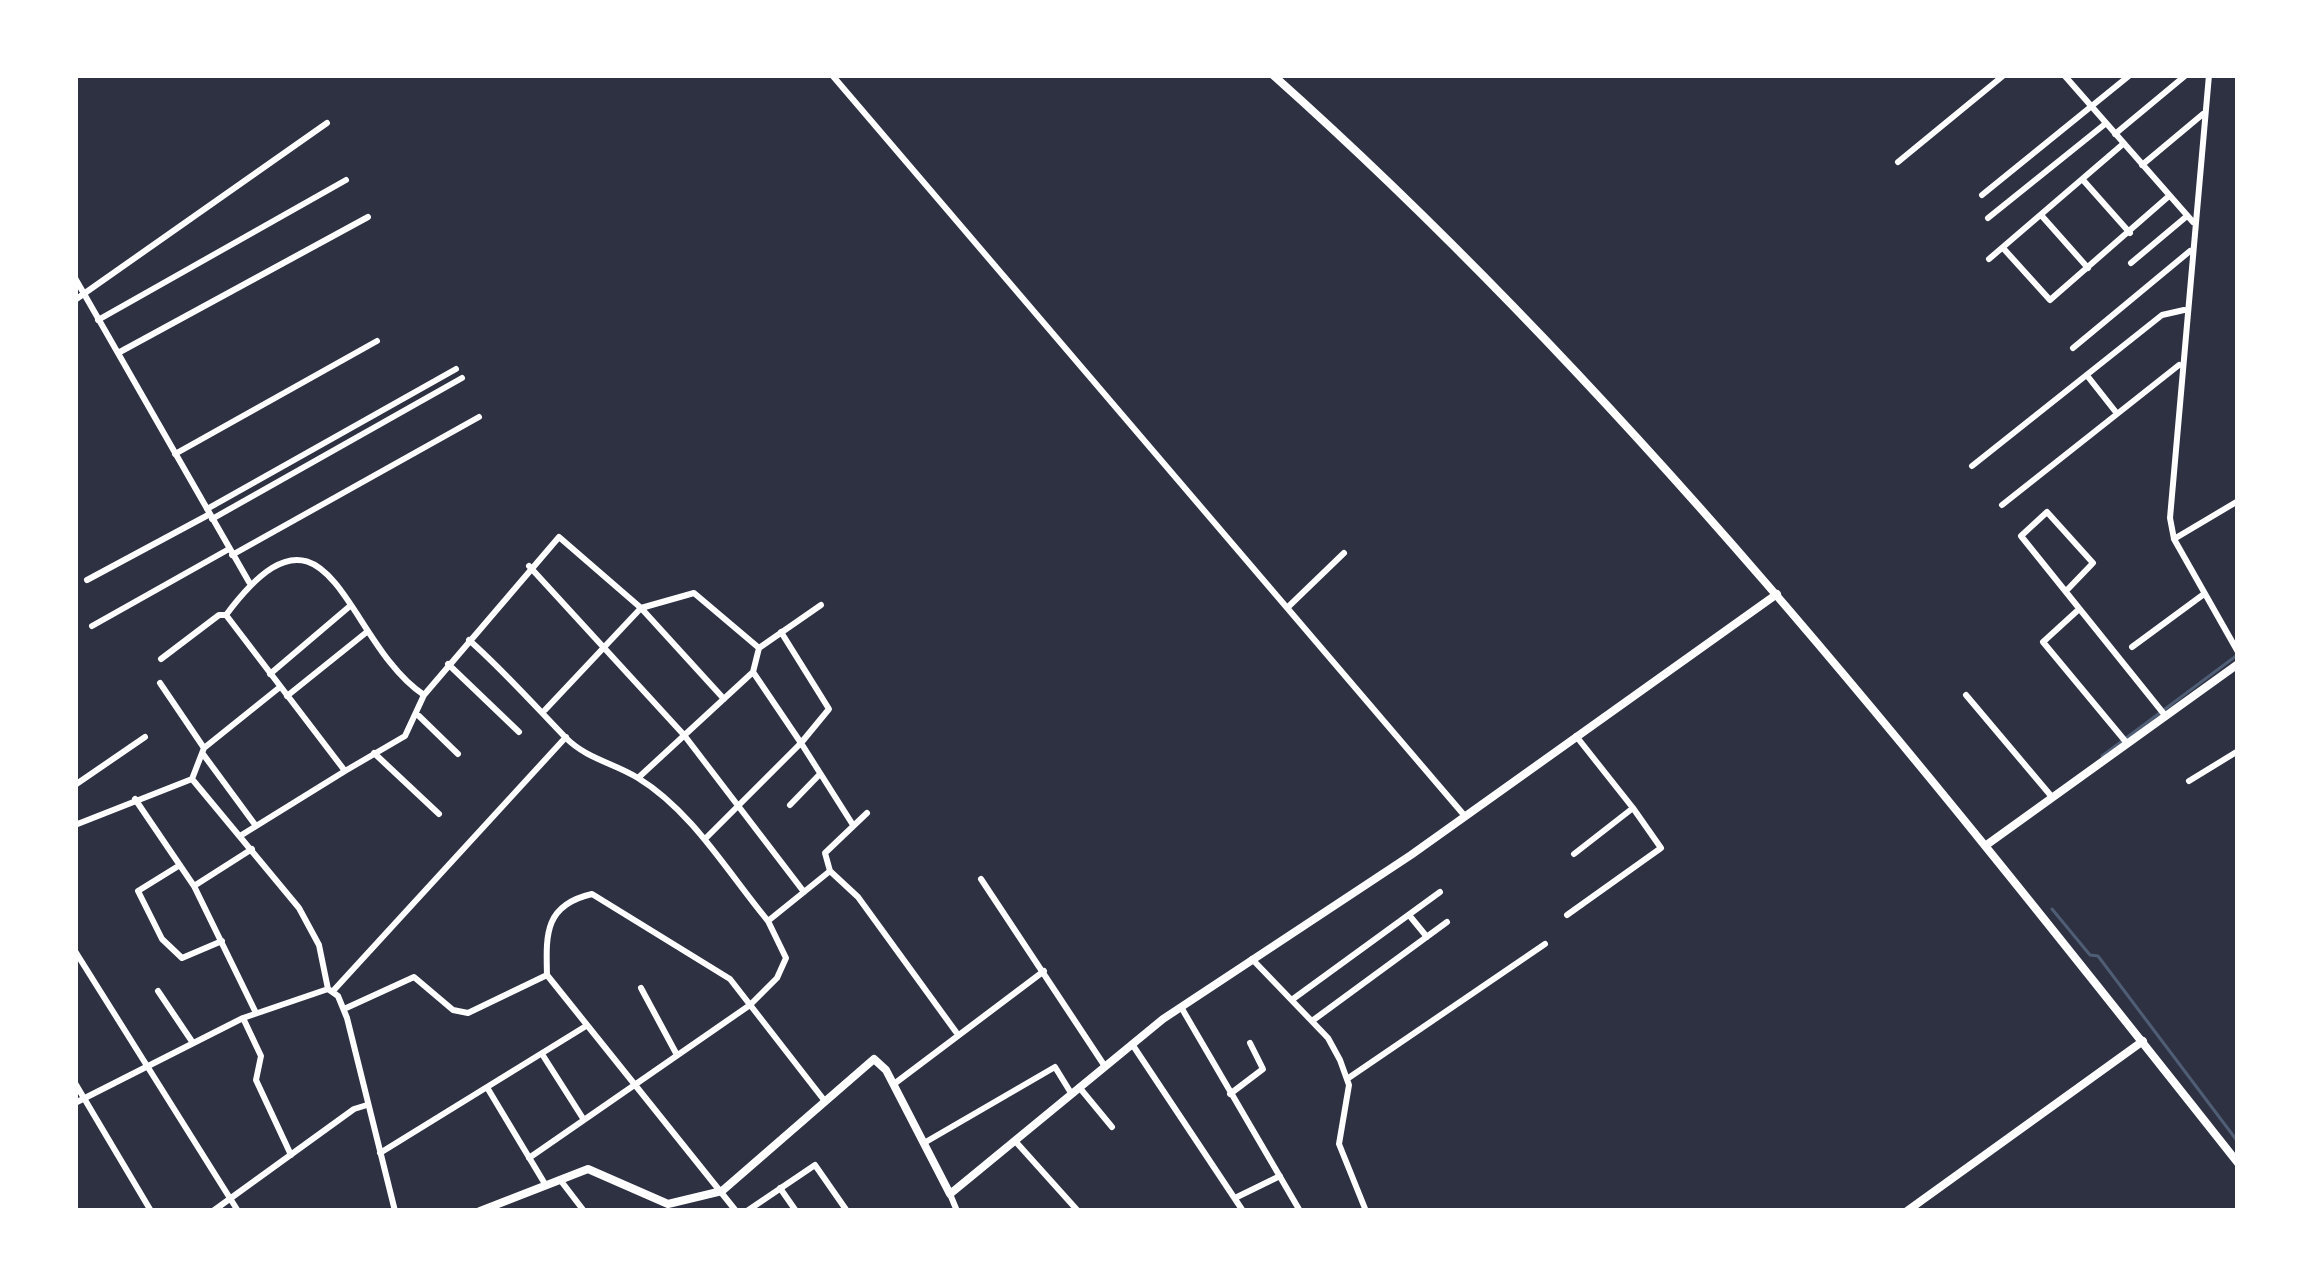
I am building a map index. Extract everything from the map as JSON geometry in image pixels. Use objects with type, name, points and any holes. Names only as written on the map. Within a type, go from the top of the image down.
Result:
[{"type":"main road","points":[[1273,75],[1526,318],[1777,594],[2143,1040],[2238,1163]]},
{"type":"main road","points":[[480,1211],[558,1178],[595,1170],[665,1208],[722,1191],[874,1059],[894,1084],[950,1194],[1180,1006],[1464,815],[1777,594]]},
{"type":"main road","points":[[1985,846],[2100,761],[2123,738],[2238,664]]},
{"type":"main road","points":[[1907,1211],[2143,1040]]},
{"type":"street","points":[[832,75],[1464,815]]},
{"type":"street","points":[[1898,162],[2004,75]]},
{"type":"street","points":[[2064,75],[2190,219]]},
{"type":"street","points":[[1982,195],[2130,75]]},
{"type":"street","points":[[2114,134],[2186,75]]},
{"type":"street","points":[[2209,75],[2190,219],[2170,518],[2174,539],[2238,651]]},
{"type":"street","points":[[2142,166],[2205,112]]},
{"type":"street","points":[[75,300],[327,123]]},
{"type":"street","points":[[1988,218],[2105,124]]},
{"type":"street","points":[[1989,259],[2123,144]]},
{"type":"street","points":[[98,320],[346,180]]},
{"type":"street","points":[[2083,180],[2130,233]]},
{"type":"street","points":[[2002,248],[2048,301],[2169,196]]},
{"type":"street","points":[[2041,215],[2088,268]]},
{"type":"street","points":[[118,353],[368,217]]},
{"type":"street","points":[[2132,263],[2190,219]]},
{"type":"street","points":[[2073,348],[2190,251]]},
{"type":"street","points":[[75,278],[250,583]]},
{"type":"street","points":[[1972,466],[2162,315],[2184,310]]},
{"type":"street","points":[[175,454],[376,341]]},
{"type":"street","points":[[2002,506],[2179,364]]},
{"type":"street","points":[[210,514],[456,369]]},
{"type":"street","points":[[87,580],[462,378]]},
{"type":"street","points":[[2083,379],[2111,414]]},
{"type":"street","points":[[92,626],[479,417]]},
{"type":"street","points":[[2174,539],[2238,501]]},
{"type":"street","points":[[2068,589],[2093,563],[2047,512],[2020,534],[2161,711]]},
{"type":"street","points":[[240,836],[405,736],[419,716],[424,695],[529,566],[559,537],[641,608],[724,699]]},
{"type":"street","points":[[1287,608],[1344,553]]},
{"type":"street","points":[[226,616],[250,583],[277,561],[299,560],[325,572],[399,675],[424,695]]},
{"type":"street","points":[[529,566],[684,734],[804,892]]},
{"type":"street","points":[[545,710],[602,644],[641,608],[694,593],[759,649]]},
{"type":"street","points":[[2132,647],[2204,593]]},
{"type":"street","points":[[638,778],[753,672],[759,649],[821,605]]},
{"type":"street","points":[[270,674],[350,606]]},
{"type":"street","points":[[2077,611],[2043,640],[2123,738]]},
{"type":"street","points":[[161,659],[219,615],[226,616],[345,771]]},
{"type":"street","points":[[287,696],[368,631]]},
{"type":"street","points":[[705,839],[830,709],[781,632]]},
{"type":"street","points":[[469,640],[545,710],[566,737],[592,757],[638,778],[705,839],[768,921],[786,958],[777,978],[750,1005],[529,1158]]},
{"type":"street","points":[[448,664],[518,732]]},
{"type":"street","points":[[753,672],[853,825]]},
{"type":"street","points":[[160,683],[256,826]]},
{"type":"street","points":[[75,825],[192,778],[204,751],[280,687]]},
{"type":"street","points":[[1966,695],[2052,797]]},
{"type":"street","points":[[419,716],[458,754]]},
{"type":"street","points":[[1567,915],[1660,848],[1576,736]]},
{"type":"street","points":[[75,785],[145,737]]},
{"type":"street","points":[[79,1101],[243,1018],[331,990],[566,737]]},
{"type":"street","points":[[2189,781],[2238,751]]},
{"type":"street","points":[[374,754],[439,814]]},
{"type":"street","points":[[790,805],[820,775]]},
{"type":"street","points":[[192,778],[312,928],[331,990],[344,1009],[395,1211]]},
{"type":"street","points":[[135,800],[194,886],[256,1013]]},
{"type":"street","points":[[1574,854],[1633,808]]},
{"type":"street","points":[[867,813],[825,853],[830,871],[858,897],[956,1032]]},
{"type":"street","points":[[194,886],[251,849]]},
{"type":"street","points":[[180,865],[138,891],[162,939],[182,958],[223,940]]},
{"type":"street","points":[[768,921],[830,871]]},
{"type":"street","points":[[981,878],[1104,1065]]},
{"type":"street","points":[[1293,999],[1441,892]]},
{"type":"street","points":[[736,1211],[547,975],[544,940],[548,925],[577,899],[592,894],[658,939],[713,964],[824,1100]]},
{"type":"street","points":[[1409,915],[1427,938]]},
{"type":"street","points":[[1312,1021],[1447,922]]},
{"type":"street","points":[[1347,1079],[1545,944]]},
{"type":"street","points":[[75,951],[238,1211]]},
{"type":"street","points":[[1252,959],[1334,1048],[1347,1079],[1339,1144],[1366,1211]]},
{"type":"street","points":[[894,1084],[956,1032],[1044,971]]},
{"type":"street","points":[[344,1009],[414,977],[453,1010],[474,1012],[547,975]]},
{"type":"street","points":[[641,988],[677,1055]]},
{"type":"street","points":[[158,991],[193,1042]]},
{"type":"street","points":[[1180,1006],[1300,1211]]},
{"type":"street","points":[[243,1018],[261,1056],[255,1077],[291,1155]]},
{"type":"street","points":[[380,1154],[586,1025]]},
{"type":"street","points":[[1132,1043],[1243,1211]]},
{"type":"street","points":[[1230,1094],[1263,1069],[1250,1043]]},
{"type":"street","points":[[542,1054],[584,1120]]},
{"type":"street","points":[[924,1143],[1054,1067],[1112,1127]]},
{"type":"street","points":[[75,1083],[79,1101],[151,1211]]},
{"type":"street","points":[[487,1088],[544,1184]]},
{"type":"street","points":[[213,1211],[354,1109],[368,1105]]},
{"type":"street","points":[[1016,1142],[1076,1207],[1060,1211]]},
{"type":"street","points":[[747,1211],[815,1165],[847,1211]]},
{"type":"street","points":[[1235,1198],[1280,1176]]},
{"type":"street","points":[[558,1178],[580,1210]]},
{"type":"street","points":[[780,1188],[796,1211]]},
{"type":"street","points":[[950,1194],[957,1211]]},
{"type":"waterway","points":[[2102,756],[2236,656]]},
{"type":"waterway","points":[[2052,909],[2090,955],[2098,956],[2238,1142]]}]
